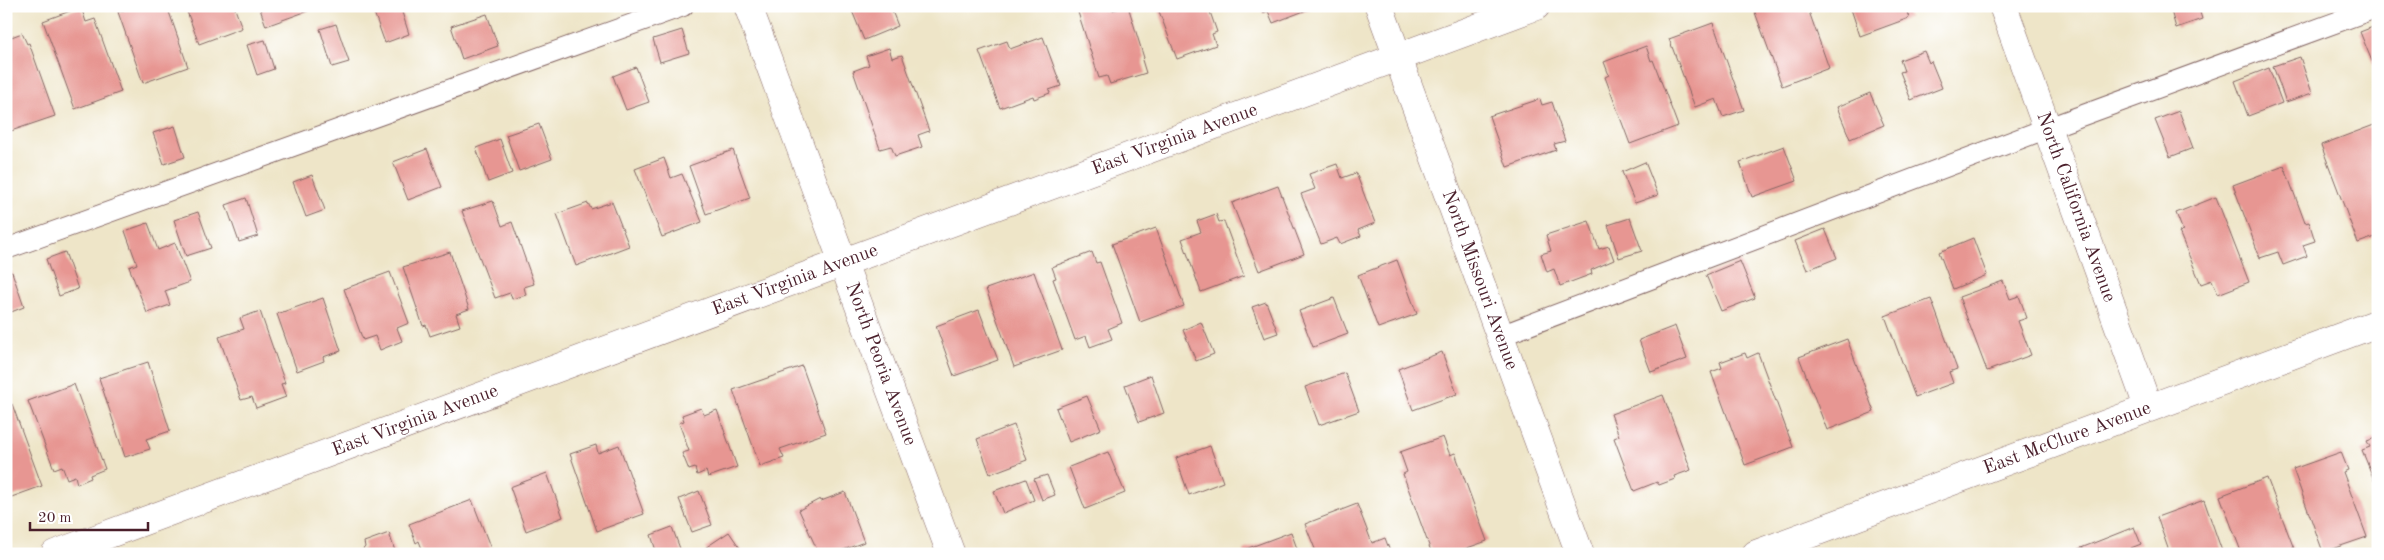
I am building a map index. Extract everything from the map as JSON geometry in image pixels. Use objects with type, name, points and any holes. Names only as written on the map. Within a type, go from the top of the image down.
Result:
[{"type":"street","name":"North Peoria Avenue","points":[[748,6],[951,554]]},
{"type":"street","name":"North Missouri Avenue","points":[[1379,6],[1580,554]]},
{"type":"street","name":"East Virginia Avenue","points":[[55,554],[1536,6]]},
{"type":"street","name":"North California Avenue","points":[[2003,6],[2148,406]]},
{"type":"street","name":"East McClure Avenue","points":[[1774,551],[2148,406],[2378,323]]},
{"type":"lane","points":[[6,249],[683,6]]},
{"type":"lane","points":[[1500,336],[2048,128],[2378,8]]},
{"type":"building","points":[[128,6],[167,6],[188,67],[143,83],[118,12],[129,8]]},
{"type":"building","points":[[185,6],[234,6],[242,28],[199,44]]},
{"type":"building","points":[[259,6],[311,6],[313,9],[266,26]]},
{"type":"building","points":[[400,6],[409,34],[385,43],[372,7]]},
{"type":"building","points":[[850,6],[890,6],[898,26],[864,40]]},
{"type":"building","points":[[1076,6],[1111,6],[1113,10],[1128,6],[1144,58],[1142,60],[1146,73],[1110,84],[1107,76],[1099,78]]},
{"type":"building","points":[[1157,6],[1208,6],[1217,32],[1212,34],[1216,45],[1177,59]]},
{"type":"building","points":[[1260,6],[1312,6],[1312,8],[1273,23],[1268,11],[1263,13]]},
{"type":"building","points":[[1807,6],[1829,68],[1782,86],[1753,7]]},
{"type":"building","points":[[1850,6],[1905,6],[1909,18],[1860,36]]},
{"type":"building","points":[[2185,6],[2198,6],[2202,19],[2176,28],[2171,11]]},
{"type":"building","points":[[81,7],[86,22],[95,19],[121,92],[75,109],[43,21]]},
{"type":"building","points":[[487,14],[498,46],[462,59],[451,26]]},
{"type":"building","points":[[1713,23],[1744,110],[1723,117],[1716,99],[1695,107],[1669,39]]},
{"type":"building","points":[[336,24],[349,62],[332,67],[320,29]]},
{"type":"building","points":[[2378,25],[2378,70],[2376,71],[2360,32]]},
{"type":"building","points":[[682,30],[689,53],[660,62],[653,39]]},
{"type":"building","points":[[22,33],[27,44],[29,43],[55,116],[8,132],[6,126],[6,39]]},
{"type":"building","points":[[1043,37],[1061,86],[1049,90],[1050,93],[1034,99],[1033,96],[1000,108],[979,51],[1007,41],[1010,49]]},
{"type":"building","points":[[265,40],[274,69],[257,75],[247,45]]},
{"type":"building","points":[[1646,46],[1678,126],[1630,144],[1605,77],[1609,75],[1604,62]]},
{"type":"building","points":[[889,48],[892,58],[902,55],[929,131],[918,135],[922,147],[895,156],[891,146],[880,149],[853,71],[869,65],[866,56]]},
{"type":"building","points":[[1924,51],[1929,63],[1931,61],[1942,88],[1911,100],[1900,72],[1904,71],[1900,60]]},
{"type":"building","points":[[2300,57],[2312,93],[2286,102],[2273,66]]},
{"type":"building","points":[[636,67],[649,102],[626,110],[613,76]]},
{"type":"building","points":[[2269,68],[2282,103],[2248,116],[2235,81]]},
{"type":"building","points":[[1870,93],[1884,125],[1850,139],[1837,107]]},
{"type":"building","points":[[1540,99],[1542,105],[1552,102],[1565,141],[1554,144],[1556,150],[1507,167],[1489,116]]},
{"type":"building","points":[[2179,111],[2193,148],[2170,157],[2155,120]]},
{"type":"building","points":[[539,124],[552,159],[519,171],[506,135]]},
{"type":"building","points":[[2374,125],[2378,134],[2378,236],[2358,243],[2321,145]]},
{"type":"building","points":[[175,126],[185,157],[164,164],[153,133]]},
{"type":"building","points":[[500,139],[512,173],[488,182],[476,148]]},
{"type":"building","points":[[1784,146],[1797,181],[1752,197],[1740,162]]},
{"type":"building","points":[[427,149],[442,187],[408,200],[393,162]]},
{"type":"building","points":[[733,150],[750,198],[706,214],[689,166]]},
{"type":"building","points":[[664,158],[671,178],[682,174],[702,222],[662,237],[635,169]]},
{"type":"building","points":[[1645,162],[1658,195],[1635,203],[1622,172]]},
{"type":"building","points":[[1337,164],[1342,178],[1356,173],[1375,223],[1358,230],[1361,236],[1340,244],[1337,238],[1321,244],[1301,194],[1315,189],[1309,174]]},
{"type":"building","points":[[2284,166],[2305,223],[2309,222],[2315,241],[2303,245],[2307,256],[2283,265],[2278,252],[2260,258],[2233,185]]},
{"type":"building","points":[[312,175],[325,210],[306,217],[293,182]]},
{"type":"building","points":[[1278,186],[1304,254],[1259,271],[1232,203]]},
{"type":"building","points":[[2216,197],[2249,282],[2218,294],[2212,280],[2201,284],[2179,232],[2183,231],[2176,213]]},
{"type":"building","points":[[246,198],[258,236],[239,242],[226,205]]},
{"type":"building","points":[[493,201],[502,226],[512,222],[534,284],[524,287],[526,295],[512,299],[510,293],[495,298],[462,211]]},
{"type":"building","points":[[612,202],[629,246],[576,266],[557,214],[588,203],[591,209]]},
{"type":"building","points":[[198,212],[211,248],[186,256],[174,220]]},
{"type":"building","points":[[1216,214],[1219,222],[1224,221],[1244,276],[1201,292],[1182,239],[1201,232],[1197,221]]},
{"type":"building","points":[[1630,218],[1642,251],[1619,258],[1608,225]]},
{"type":"building","points":[[1589,221],[1599,249],[1609,246],[1614,260],[1591,270],[1592,274],[1560,286],[1554,269],[1547,272],[1541,254],[1551,251],[1546,235]]},
{"type":"building","points":[[148,223],[158,250],[175,243],[190,282],[165,291],[170,305],[147,313],[129,267],[137,264],[125,231]]},
{"type":"building","points":[[1156,228],[1184,306],[1140,322],[1112,244]]},
{"type":"building","points":[[1825,229],[1837,258],[1807,270],[1795,241]]},
{"type":"building","points":[[1973,238],[1987,275],[1953,289],[1939,252]]},
{"type":"building","points":[[65,252],[78,289],[59,296],[46,259]]},
{"type":"building","points":[[450,252],[469,309],[456,314],[460,326],[430,336],[426,325],[423,326],[403,267]]},
{"type":"building","points":[[1092,252],[1096,263],[1100,262],[1122,323],[1108,329],[1112,339],[1090,347],[1086,336],[1075,340],[1053,279],[1056,278],[1052,267]]},
{"type":"building","points":[[1397,260],[1417,314],[1378,328],[1358,275]]},
{"type":"building","points":[[1740,261],[1755,298],[1721,311],[1706,275]]},
{"type":"building","points":[[12,272],[24,307],[6,314],[6,274]]},
{"type":"building","points":[[390,272],[409,323],[397,328],[402,341],[380,350],[375,336],[363,340],[344,289]]},
{"type":"building","points":[[1034,272],[1062,350],[1014,367],[986,289]]},
{"type":"building","points":[[2003,281],[2010,299],[2019,296],[2027,318],[2018,321],[2031,355],[1987,371],[1959,297]]},
{"type":"building","points":[[323,298],[341,351],[323,357],[324,361],[297,371],[277,314]]},
{"type":"building","points":[[1334,298],[1348,334],[1313,347],[1299,311]]},
{"type":"building","points":[[1931,299],[1957,369],[1949,372],[1953,383],[1915,397],[1885,316]]},
{"type":"building","points":[[1266,302],[1278,333],[1264,338],[1252,307]]},
{"type":"building","points":[[979,310],[998,360],[954,376],[936,326]]},
{"type":"building","points":[[260,311],[285,383],[281,384],[286,397],[256,408],[252,397],[241,400],[219,337],[244,329],[240,318]]},
{"type":"building","points":[[1201,322],[1214,354],[1196,361],[1183,330]]},
{"type":"building","points":[[1675,326],[1687,359],[1651,372],[1639,340]]},
{"type":"building","points":[[1847,339],[1874,412],[1827,430],[1799,357]]},
{"type":"building","points":[[1442,352],[1457,394],[1413,410],[1398,369]]},
{"type":"building","points":[[1745,353],[1747,358],[1758,353],[1793,447],[1745,465],[1711,372],[1722,368],[1720,362]]},
{"type":"building","points":[[148,362],[170,431],[146,439],[150,449],[125,457],[99,378]]},
{"type":"building","points":[[802,366],[826,433],[780,449],[784,458],[760,466],[733,390]]},
{"type":"building","points":[[1345,373],[1359,411],[1319,425],[1305,387]]},
{"type":"building","points":[[1151,375],[1164,413],[1139,422],[1125,385]]},
{"type":"building","points":[[74,384],[105,469],[90,475],[91,478],[77,484],[75,476],[67,479],[62,466],[54,469],[28,401]]},
{"type":"building","points":[[1663,395],[1691,470],[1674,476],[1675,479],[1659,485],[1657,482],[1634,491],[1614,438],[1619,436],[1611,414]]},
{"type":"building","points":[[1087,396],[1101,429],[1069,442],[1056,408]]},
{"type":"building","points":[[12,404],[42,486],[6,499],[6,407]]},
{"type":"building","points":[[701,408],[704,415],[717,410],[737,467],[708,477],[706,471],[697,475],[695,468],[689,470],[682,453],[689,451],[679,423],[684,421],[682,415]]},
{"type":"building","points":[[1014,425],[1027,460],[990,474],[977,439]]},
{"type":"building","points":[[1443,437],[1450,455],[1455,453],[1487,541],[1450,554],[1432,554],[1403,474],[1407,472],[1400,452]]},
{"type":"building","points":[[2378,437],[2378,490],[2362,450],[2370,447],[2367,441]]},
{"type":"building","points":[[596,445],[598,453],[619,445],[644,514],[597,531],[570,454]]},
{"type":"building","points":[[1210,446],[1223,482],[1189,495],[1176,458]]},
{"type":"building","points":[[1108,452],[1125,493],[1085,509],[1069,467]]},
{"type":"building","points":[[2341,452],[2348,470],[2343,472],[2367,537],[2323,552],[2293,469]]},
{"type":"building","points":[[547,473],[563,517],[526,531],[510,487]]},
{"type":"building","points":[[1047,475],[1055,495],[1042,500],[1034,479]]},
{"type":"building","points":[[2267,478],[2296,554],[2242,554],[2220,496]]},
{"type":"building","points":[[1026,479],[1034,500],[1003,513],[994,491]]},
{"type":"building","points":[[699,491],[712,525],[692,532],[679,499]]},
{"type":"building","points":[[845,492],[864,542],[833,554],[819,554],[799,510],[820,499],[821,501]]},
{"type":"building","points":[[472,500],[493,554],[424,554],[419,541],[416,543],[409,524]]},
{"type":"building","points":[[2204,500],[2223,554],[2170,554],[2157,517]]},
{"type":"building","points":[[1357,504],[1372,543],[1385,538],[1391,554],[1317,554],[1305,524]]},
{"type":"building","points":[[672,527],[682,554],[657,554],[651,535]]},
{"type":"building","points":[[2134,527],[2141,544],[2131,548],[2133,554],[2078,554],[2076,550]]},
{"type":"building","points":[[729,532],[744,554],[709,554],[705,548]]},
{"type":"building","points":[[1291,532],[1299,554],[1244,554],[1243,550]]},
{"type":"building","points":[[389,533],[396,554],[359,554],[365,547],[364,542]]}]
